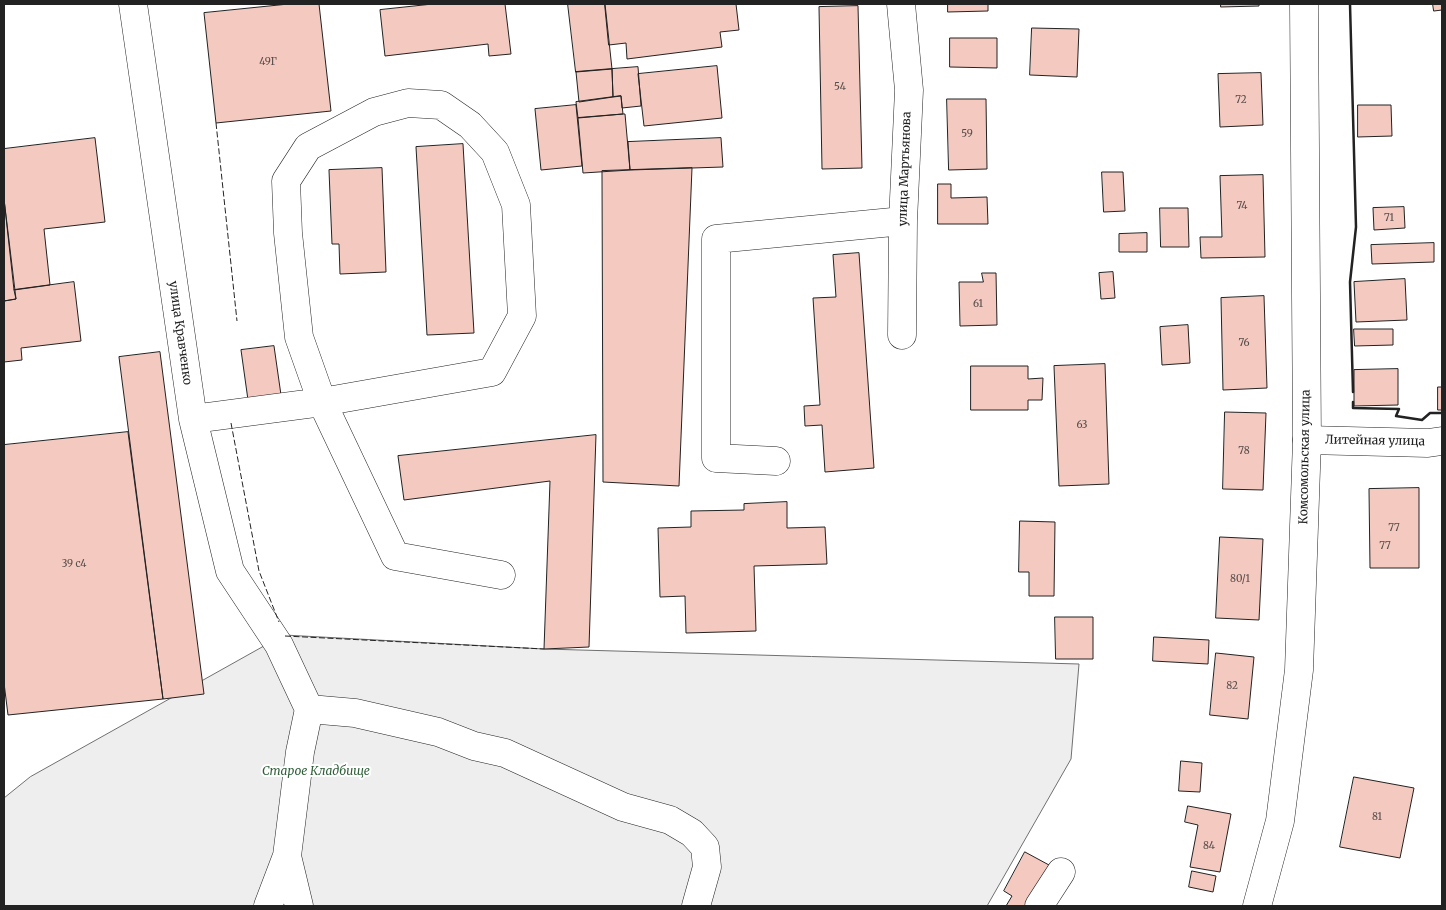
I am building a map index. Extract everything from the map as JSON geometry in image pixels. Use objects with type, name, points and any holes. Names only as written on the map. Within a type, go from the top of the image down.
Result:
[{"type":"street","name":"улица Кравченко","points":[[133,4],[193,419],[230,571],[278,645],[309,709]]},
{"type":"street","name":"улица Мартьянова","points":[[900,4],[909,90],[903,221],[902,335]]},
{"type":"street","name":"Комсомольская улица","points":[[1257,906],[1280,821],[1299,670],[1307,440],[1304,4]]},
{"type":"street","points":[[193,419],[322,402],[492,372],[522,316],[516,206],[495,152],[470,125],[441,105],[408,103],[374,112],[308,147],[286,181],[288,233],[299,337],[322,402],[395,556],[501,575]]},
{"type":"street","points":[[776,462],[716,458],[716,239],[903,221]]},
{"type":"street","name":"Литейная улица","points":[[1307,440],[1428,443],[1442,441]]},
{"type":"street","points":[[268,906],[287,856],[300,752],[309,709],[355,713],[438,732],[474,746],[505,753],[623,807],[670,820],[692,833],[704,847],[706,867],[696,906]]},
{"type":"street","points":[[287,856],[299,906]]},
{"type":"street","points":[[1039,906],[1061,872]]},
{"type":"green space","name":"Старое Кладбище","points":[[284,635],[544,649],[1079,664],[1071,759],[987,906],[4,906],[4,798],[30,777]]},
{"type":"building","points":[[289,4],[319,4],[331,111],[216,123],[204,13]]},
{"type":"building","points":[[433,4],[505,4],[511,54],[489,56],[488,44],[385,56],[380,10]]},
{"type":"building","points":[[568,4],[605,4],[612,69],[576,72]]},
{"type":"building","points":[[605,4],[736,4],[739,30],[720,32],[722,47],[627,59],[626,43],[609,45]]},
{"type":"building","points":[[948,4],[988,4],[988,11],[948,12]]},
{"type":"building","points":[[1221,4],[1259,4],[1259,6],[1221,7]]},
{"type":"building","points":[[1433,4],[1442,4],[1442,10],[1434,11]]},
{"type":"building","points":[[858,6],[862,168],[822,169],[819,7]]},
{"type":"building","points":[[1032,28],[1079,29],[1077,77],[1030,75]]},
{"type":"building","points":[[950,38],[997,38],[997,68],[950,67]]},
{"type":"building","points":[[717,66],[722,118],[644,126],[638,74]]},
{"type":"building","points":[[638,67],[641,106],[622,108],[621,96],[613,97],[612,69]]},
{"type":"building","points":[[612,69],[613,97],[579,102],[576,72]]},
{"type":"building","points":[[1261,73],[1263,125],[1220,127],[1218,74]]},
{"type":"building","points":[[621,96],[623,114],[578,118],[576,102]]},
{"type":"building","points":[[947,99],[986,99],[987,169],[949,170]]},
{"type":"building","points":[[576,105],[582,166],[541,170],[535,109]]},
{"type":"building","points":[[1358,105],[1391,105],[1392,136],[1358,137]]},
{"type":"building","points":[[625,114],[630,170],[583,173],[578,118]]},
{"type":"building","points":[[95,138],[105,222],[44,229],[50,285],[14,290],[4,199],[4,149]]},
{"type":"building","points":[[721,138],[723,167],[630,170],[628,142]]},
{"type":"building","points":[[463,144],[474,333],[427,335],[416,147]]},
{"type":"building","points":[[382,168],[386,272],[340,274],[339,244],[332,244],[329,170]]},
{"type":"building","points":[[692,168],[679,486],[603,482],[602,171]]},
{"type":"building","points":[[1102,172],[1123,172],[1125,211],[1104,212]]},
{"type":"building","points":[[1263,175],[1265,257],[1201,258],[1200,237],[1222,237],[1220,176]]},
{"type":"building","points":[[938,184],[951,184],[951,198],[987,197],[988,224],[938,224]]},
{"type":"building","points":[[4,199],[16,299],[4,301]]},
{"type":"building","points":[[1404,207],[1405,228],[1374,230],[1373,208]]},
{"type":"building","points":[[1160,208],[1188,208],[1189,247],[1161,247]]},
{"type":"building","points":[[1147,233],[1147,252],[1119,252],[1119,234]]},
{"type":"building","points":[[1434,243],[1434,262],[1372,264],[1371,245]]},
{"type":"building","points":[[859,253],[874,468],[825,472],[822,425],[805,426],[804,406],[820,405],[813,298],[836,297],[833,255]]},
{"type":"building","points":[[1113,272],[1115,298],[1101,299],[1099,273]]},
{"type":"building","points":[[982,273],[996,273],[997,325],[960,326],[959,282],[983,282]]},
{"type":"building","points":[[1405,279],[1407,320],[1356,322],[1354,282]]},
{"type":"building","points":[[74,282],[81,341],[21,348],[22,360],[4,362],[4,301],[16,299],[14,290]]},
{"type":"building","points":[[1264,296],[1267,388],[1223,390],[1221,298]]},
{"type":"building","points":[[1188,325],[1190,363],[1162,365],[1160,327]]},
{"type":"building","points":[[1354,329],[1393,329],[1393,345],[1355,346]]},
{"type":"building","points":[[274,346],[281,395],[248,400],[241,350]]},
{"type":"building","points":[[160,352],[204,694],[163,699],[119,357]]},
{"type":"building","points":[[1105,364],[1109,484],[1059,486],[1054,366]]},
{"type":"building","points":[[971,366],[1028,366],[1028,379],[1043,378],[1042,400],[1028,400],[1028,410],[971,410]]},
{"type":"building","points":[[1398,369],[1398,405],[1354,406],[1354,370]]},
{"type":"building","points":[[1438,387],[1442,387],[1442,410],[1438,410]]},
{"type":"building","points":[[1225,412],[1266,413],[1263,490],[1223,489]]},
{"type":"building","points":[[128,432],[163,699],[8,715],[4,683],[4,445]]},
{"type":"building","points":[[596,435],[589,647],[544,649],[550,481],[404,500],[398,456]]},
{"type":"building","points":[[1419,488],[1419,568],[1370,568],[1369,489]]},
{"type":"building","points":[[787,502],[787,528],[825,527],[827,564],[754,566],[756,631],[686,633],[685,596],[660,597],[658,528],[691,527],[691,511],[744,510],[744,504]]},
{"type":"building","points":[[1020,521],[1055,522],[1054,596],[1029,596],[1029,572],[1019,572]]},
{"type":"building","points":[[1220,537],[1263,539],[1259,620],[1216,618]]},
{"type":"building","points":[[1055,617],[1093,617],[1093,659],[1056,659]]},
{"type":"building","points":[[1154,637],[1209,640],[1208,664],[1153,661]]},
{"type":"building","points":[[1216,653],[1254,657],[1248,719],[1210,715]]},
{"type":"building","points":[[1181,761],[1202,763],[1200,792],[1179,791]]},
{"type":"building","points":[[1354,777],[1414,788],[1400,858],[1340,847]]},
{"type":"building","points":[[1188,806],[1231,814],[1220,872],[1190,867],[1198,825],[1185,822]]},
{"type":"building","points":[[1025,852],[1049,865],[1026,906],[1006,906],[1012,896],[1004,891]]},
{"type":"building","points":[[1192,871],[1216,876],[1213,892],[1189,887]]},
{"type":"fence","points":[[216,123],[237,321]]},
{"type":"fence","points":[[231,423],[259,571],[279,622]]},
{"type":"fence","points":[[285,636],[544,649]]},
{"type":"wall","points":[[1350,4],[1356,227],[1350,282],[1353,392]]},
{"type":"wall","points":[[1353,402],[1353,408],[1399,409],[1396,416],[1422,420],[1430,413],[1442,413]]}]
